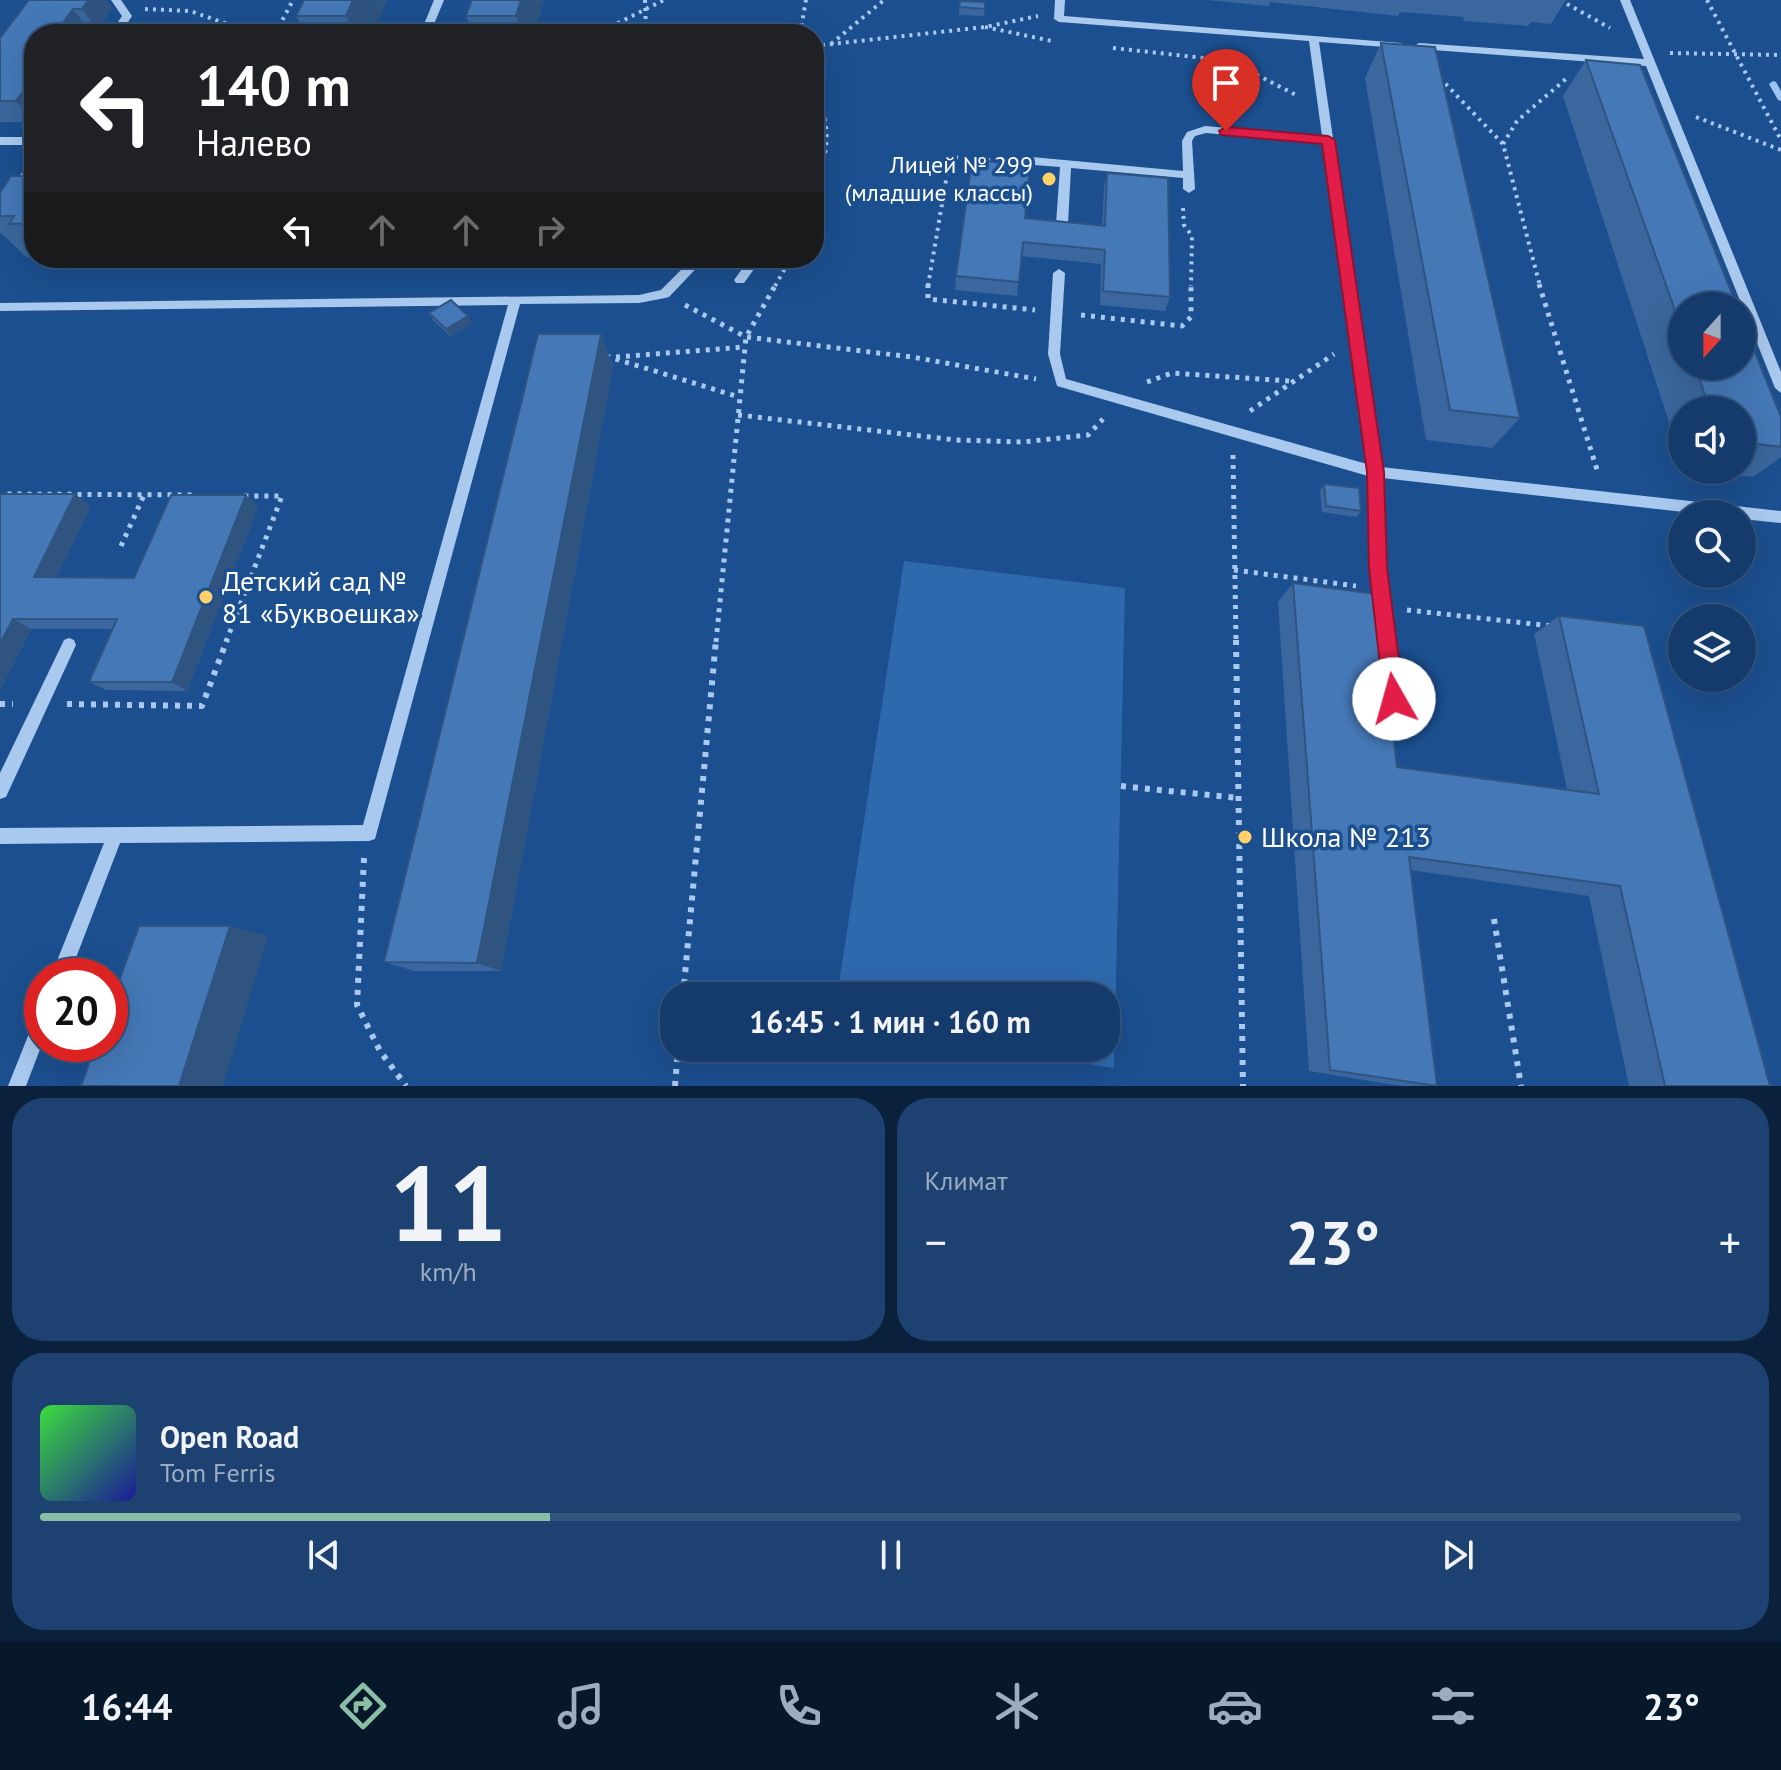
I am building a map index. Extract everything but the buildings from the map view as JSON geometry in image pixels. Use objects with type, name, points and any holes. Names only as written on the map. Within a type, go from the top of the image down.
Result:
[{"type":"lane","points":[[116,0],[126,10],[127,16],[122,24]]},
{"type":"lane","points":[[429,24],[439,0]]},
{"type":"lane","points":[[1060,0],[1059,19],[1584,58],[1647,52]]},
{"type":"lane","points":[[1625,0],[1779,380]]},
{"type":"lane","points":[[1314,39],[1375,472],[1374,516],[1382,607],[1398,729]]},
{"type":"lane","points":[[1189,189],[1187,141],[1191,134],[1205,129],[1328,140]]},
{"type":"lane","points":[[0,141],[24,141]]},
{"type":"lane","points":[[1021,160],[1188,175]]},
{"type":"lane","points":[[1062,224],[1066,164]]},
{"type":"lane","points":[[0,216],[24,179]]},
{"type":"lane","points":[[0,307],[639,299],[665,294],[690,268]]},
{"type":"lane","points":[[740,280],[749,268]]},
{"type":"lane","points":[[1059,273],[1054,354],[1061,382],[1375,472],[1781,517]]},
{"type":"lane","points":[[0,836],[369,833],[515,300]]},
{"type":"lane","points":[[0,791],[69,645]]},
{"type":"lane","points":[[67,958],[115,836]]},
{"type":"lane","points":[[17,1086],[26,1062]]},
{"type":"path","points":[[280,24],[293,0]]},
{"type":"path","points":[[645,0],[646,24]]},
{"type":"path","points":[[616,24],[664,0]]},
{"type":"path","points":[[802,24],[806,0]]},
{"type":"path","points":[[830,45],[884,0]]},
{"type":"path","points":[[1560,0],[1625,36],[1647,52],[1781,55]]},
{"type":"path","points":[[1707,0],[1781,140]]},
{"type":"path","points":[[126,10],[182,9],[226,24]]},
{"type":"path","points":[[824,45],[985,27],[1041,15],[1059,19]]},
{"type":"path","points":[[1408,45],[1503,144],[1513,192],[1586,427],[1604,498]]},
{"type":"path","points":[[1212,52],[1324,109]]},
{"type":"path","points":[[1503,144],[1511,126],[1524,110],[1560,86],[1584,58]]},
{"type":"path","points":[[1666,105],[1781,150]]},
{"type":"path","points":[[824,112],[829,137],[824,157]]},
{"type":"path","points":[[684,982],[744,347],[746,337],[785,268]]},
{"type":"path","points":[[665,294],[746,337],[912,357],[1061,382]]},
{"type":"path","points":[[611,357],[744,347]]},
{"type":"path","points":[[597,353],[739,397]]},
{"type":"path","points":[[1247,413],[1289,381],[1336,353]]},
{"type":"path","points":[[738,415],[786,416],[857,427],[1036,443],[1088,435],[1121,399],[1155,377],[1172,373],[1289,381]]},
{"type":"path","points":[[1235,430],[1231,478],[1243,1086]]},
{"type":"path","points":[[0,498],[2,494],[205,495]]},
{"type":"path","points":[[121,546],[144,495]]},
{"type":"path","points":[[0,704],[202,706],[282,496],[236,496]]},
{"type":"path","points":[[1234,570],[1381,589]]},
{"type":"path","points":[[1382,607],[1565,628]]},
{"type":"path","points":[[1121,786],[1238,798]]},
{"type":"path","points":[[369,833],[361,872],[357,1005],[380,1051],[406,1086]]},
{"type":"path","points":[[1494,919],[1521,1086]]},
{"type":"path","points":[[675,1086],[677,1062]]},
{"type":"shaded area","points":[[904,561],[1125,588],[1116,982],[839,982]]},
{"type":"shaded area","points":[[1077,1062],[1114,1062],[1114,1068]]},
{"type":"waterway","points":[[1773,84],[1781,98]]},
{"type":"place","name":"Лицей № 299 (младшие классы)","points":[[1049,179]]},
{"type":"place","name":"Детский сад № 81 «Буквоешка»","points":[[206,597]]},
{"type":"place","name":"Школа № 213","points":[[1245,837]]},
{"type":"route","points":[[1226,131],[1328,140],[1375,472],[1378,568],[1394,699]]}]
